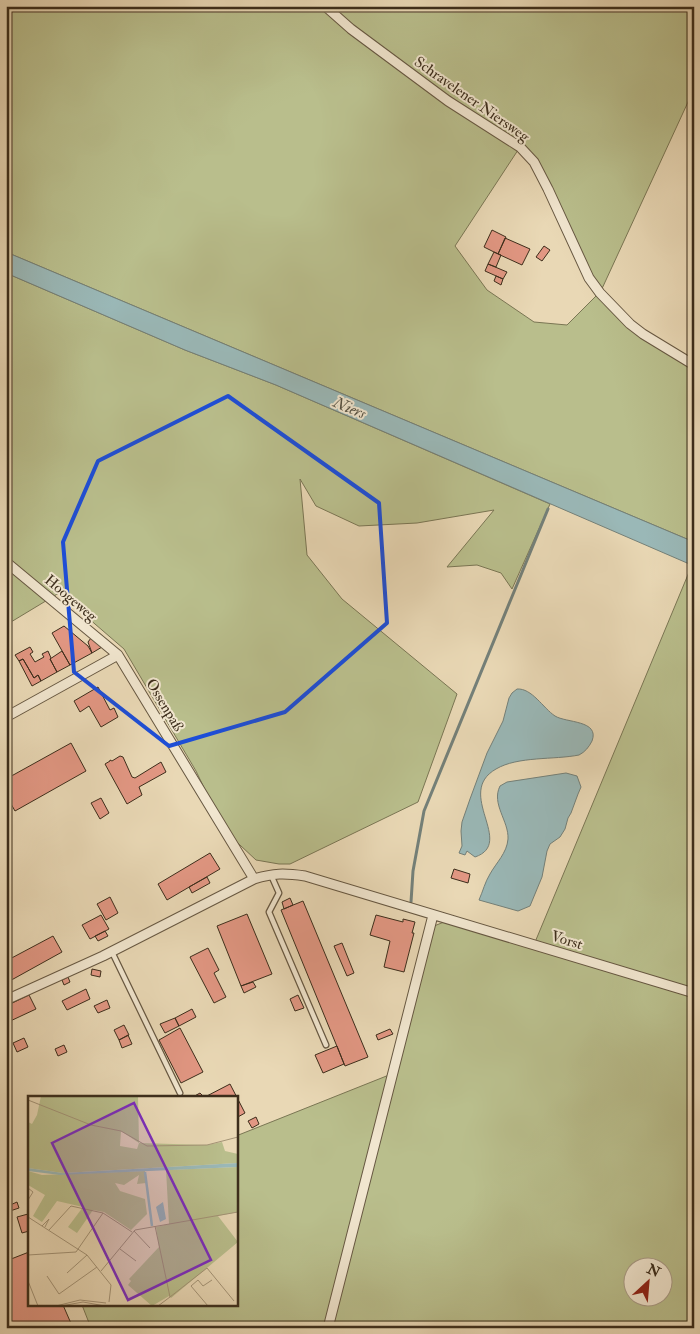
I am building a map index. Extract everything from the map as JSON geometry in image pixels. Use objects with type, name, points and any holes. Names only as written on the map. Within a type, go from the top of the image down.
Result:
[{"type":"street","name":"Schravelener Niersweg","points":[[325,6],[351,29],[442,96],[520,147],[534,162],[589,278],[600,294],[630,324],[643,334],[694,365]]},
{"type":"street","name":"Hoogeweg","points":[[6,562],[118,655]]},
{"type":"street","points":[[6,717],[118,655]]},
{"type":"street","name":"Ossenpaß","points":[[118,655],[254,879]]},
{"type":"street","points":[[6,1000],[112,952],[254,879],[270,874],[283,873],[305,876],[433,915],[328,1328]]},
{"type":"street","name":"Vorst","points":[[433,915],[694,993]]},
{"type":"lane","points":[[270,874],[279,893],[269,912],[326,1045]]},
{"type":"lane","points":[[112,952],[180,1093]]},
{"type":"highlighted area","points":[[228,396],[379,503],[387,623],[285,712],[169,746],[74,672],[63,542],[98,461]]},
{"type":"green space","points":[[6,6],[694,6],[694,89],[600,293],[630,324],[694,365],[694,542],[6,252]],"holes":[[[520,147],[548,189],[599,293],[567,325],[534,322],[487,290],[455,246]]]},
{"type":"green space","points":[[6,273],[185,350],[276,385],[550,504],[512,589],[501,573],[477,565],[447,567],[494,510],[417,523],[359,526],[316,506],[300,479],[307,555],[342,599],[457,694],[418,802],[290,864],[256,860],[225,831],[196,771],[124,649],[59,593],[6,625]]},
{"type":"green space","points":[[692,565],[694,566],[694,1328],[331,1328],[434,926],[444,922],[533,947]]},
{"type":"green space","points":[[389,1075],[325,1328],[91,1328],[82,1306],[238,1306],[238,1135]]},
{"type":"water","name":"Niers","points":[[6,252],[694,542],[694,566],[276,385],[185,350],[6,273]]},
{"type":"water","points":[[517,689],[528,692],[555,716],[587,726],[593,734],[592,741],[587,749],[579,755],[525,760],[496,769],[485,779],[481,791],[490,841],[486,850],[475,857],[467,851],[465,855],[459,853],[462,846],[462,822],[487,753],[503,721],[509,698]]},
{"type":"water","points":[[566,773],[577,776],[581,787],[565,829],[560,837],[550,844],[547,851],[542,877],[530,906],[518,911],[479,900],[488,877],[503,853],[508,839],[508,832],[499,806],[498,793],[500,786],[507,782]]},
{"type":"building","points":[[492,230],[506,237],[498,254],[484,247]]},
{"type":"building","points":[[505,238],[530,249],[522,265],[498,254]]},
{"type":"building","points":[[544,246],[550,250],[542,261],[536,257]]},
{"type":"building","points":[[494,252],[501,255],[496,267],[488,264]]},
{"type":"building","points":[[488,264],[507,272],[503,279],[485,271]]},
{"type":"building","points":[[496,276],[503,279],[501,285],[494,281]]},
{"type":"building","points":[[64,626],[88,646],[92,653],[70,665],[52,633]]},
{"type":"building","points":[[91,638],[102,647],[92,653],[88,642]]},
{"type":"building","points":[[30,647],[33,652],[30,654],[35,662],[44,657],[42,654],[48,651],[57,672],[41,681],[38,675],[34,678],[23,659],[19,661],[15,655]]},
{"type":"building","points":[[62,651],[70,665],[57,672],[50,659]]},
{"type":"building","points":[[23,659],[34,678],[38,675],[41,681],[32,686],[19,661]]},
{"type":"building","points":[[98,687],[110,710],[114,708],[118,717],[101,727],[89,706],[80,712],[74,701]]},
{"type":"building","points":[[71,743],[86,771],[15,811],[6,795],[6,779]]},
{"type":"building","points":[[120,756],[123,757],[132,777],[135,778],[161,762],[166,772],[139,787],[142,795],[127,804],[105,764]]},
{"type":"building","points":[[101,798],[109,813],[100,819],[91,803]]},
{"type":"building","points":[[210,853],[220,869],[167,900],[158,884]]},
{"type":"building","points":[[454,869],[470,874],[468,883],[451,878]]},
{"type":"building","points":[[207,877],[210,883],[192,893],[189,887]]},
{"type":"building","points":[[110,897],[118,913],[106,920],[97,904]]},
{"type":"building","points":[[290,898],[293,905],[284,909],[282,902]]},
{"type":"building","points":[[303,901],[368,1057],[345,1066],[281,910]]},
{"type":"building","points":[[247,914],[272,974],[241,986],[217,926]]},
{"type":"building","points":[[101,915],[109,929],[90,939],[82,925]]},
{"type":"building","points":[[376,915],[403,922],[403,919],[415,922],[404,972],[384,967],[390,941],[370,935]]},
{"type":"building","points":[[105,931],[108,936],[98,941],[95,936]]},
{"type":"building","points":[[53,936],[62,952],[6,983],[6,961]]},
{"type":"building","points":[[342,943],[354,973],[347,976],[334,946]]},
{"type":"building","points":[[208,948],[219,970],[214,973],[226,997],[214,1003],[190,957]]},
{"type":"building","points":[[92,969],[101,971],[100,977],[91,975]]},
{"type":"building","points":[[68,977],[70,982],[64,985],[62,980]]},
{"type":"building","points":[[253,982],[256,987],[244,993],[241,986]]},
{"type":"building","points":[[86,989],[90,999],[67,1010],[62,1001]]},
{"type":"building","points":[[29,995],[36,1009],[6,1023],[6,1006]]},
{"type":"building","points":[[298,995],[304,1008],[295,1011],[290,999]]},
{"type":"building","points":[[107,1000],[110,1008],[98,1013],[94,1006]]},
{"type":"building","points":[[192,1009],[196,1017],[179,1026],[175,1018]]},
{"type":"building","points":[[175,1018],[179,1026],[165,1033],[160,1024]]},
{"type":"building","points":[[124,1025],[129,1035],[119,1040],[114,1030]]},
{"type":"building","points":[[180,1028],[203,1072],[181,1083],[159,1040]]},
{"type":"building","points":[[390,1029],[393,1034],[378,1040],[376,1035]]},
{"type":"building","points":[[128,1035],[132,1044],[122,1048],[119,1040]]},
{"type":"building","points":[[24,1038],[28,1047],[17,1052],[13,1043]]},
{"type":"building","points":[[64,1045],[67,1052],[58,1056],[55,1049]]},
{"type":"building","points":[[337,1046],[344,1064],[323,1073],[315,1055]]},
{"type":"building","points":[[230,1084],[236,1096],[207,1096]]},
{"type":"building","points":[[238,1099],[245,1113],[238,1117]]},
{"type":"building","points":[[256,1117],[259,1124],[252,1128],[248,1121]]},
{"type":"building","points":[[17,1202],[19,1208],[10,1211],[8,1206]]},
{"type":"building","points":[[28,1214],[28,1231],[22,1233],[17,1217]]},
{"type":"building","points":[[28,1252],[28,1306],[63,1306],[73,1328],[6,1328],[6,1261]]},
{"type":"waterway","points":[[411,902],[413,871],[424,811],[548,509]]}]
